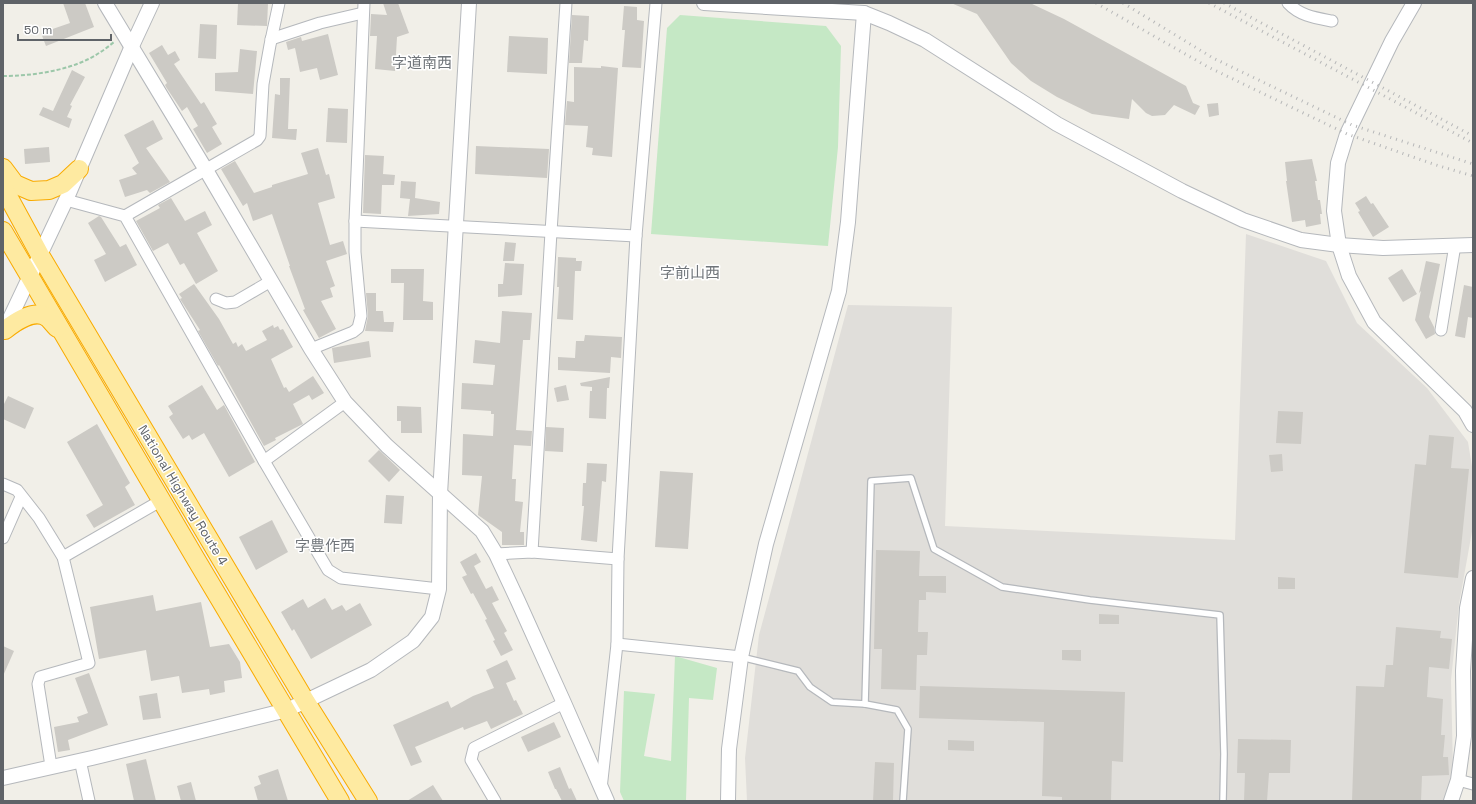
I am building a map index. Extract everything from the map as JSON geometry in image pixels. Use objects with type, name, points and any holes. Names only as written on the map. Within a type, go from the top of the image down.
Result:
[{"type":"highway","points":[[3,168],[15,184],[31,191],[49,190],[62,184],[79,169]]},
{"type":"highway","name":"National Highway Route 4","points":[[3,187],[40,255],[306,702],[348,797]]},
{"type":"highway","name":"National Highway Route 4","points":[[3,231],[62,333],[287,710],[348,797]]},
{"type":"highway","points":[[4,331],[19,319],[34,315],[47,317],[62,333]]},
{"type":"street","points":[[105,3],[206,170],[311,349],[345,402],[387,446],[482,531],[496,554],[564,703],[604,796]]},
{"type":"street","points":[[4,331],[66,200],[152,3]]},
{"type":"street","points":[[66,200],[125,216],[257,140],[260,136],[263,84],[279,3]]},
{"type":"street","points":[[3,778],[287,710],[371,670],[413,641],[432,617],[439,589],[440,494],[457,227],[469,3]]},
{"type":"street","points":[[532,552],[566,3]]},
{"type":"street","points":[[604,796],[617,644],[618,559],[636,236],[656,3]]},
{"type":"street","points":[[704,3],[765,5],[864,13],[889,22],[925,40],[1057,124],[1182,191],[1243,220],[1294,238],[1339,245],[1383,248],[1473,245]]},
{"type":"street","points":[[1288,3],[1301,14],[1332,21]]},
{"type":"street","points":[[1414,3],[1392,41],[1347,134],[1338,163],[1334,211],[1339,245],[1349,276],[1374,322],[1465,411],[1473,425]]},
{"type":"street","points":[[271,39],[363,8],[355,221],[355,252],[361,316],[358,328],[352,332],[311,349]]},
{"type":"street","points":[[728,801],[729,749],[741,657],[766,544],[840,291],[848,222],[864,13]]},
{"type":"street","points":[[125,216],[264,461],[328,570],[341,578],[439,589]]},
{"type":"street","points":[[355,221],[636,236]]},
{"type":"street","points":[[1441,330],[1455,245]]},
{"type":"street","points":[[216,299],[226,303],[235,302],[271,280]]},
{"type":"street","points":[[264,461],[345,402]]},
{"type":"street","points":[[3,484],[17,490],[39,518],[63,557],[89,663],[40,677],[38,684],[51,766]]},
{"type":"street","points":[[3,538],[22,497]]},
{"type":"street","points":[[63,557],[162,500]]},
{"type":"street","points":[[496,554],[532,552],[618,559]]},
{"type":"street","points":[[1451,801],[1458,780],[1464,736],[1464,672],[1473,578]]},
{"type":"street","points":[[617,644],[741,657]]},
{"type":"street","points":[[495,801],[471,760],[474,748],[564,703]]},
{"type":"street","points":[[80,760],[88,801]]},
{"type":"street","points":[[1458,780],[1473,784]]},
{"type":"lane","points":[[865,704],[871,481],[911,478],[934,549],[1002,587],[1090,600],[1220,615],[1224,754],[1223,801]]},
{"type":"lane","points":[[741,657],[798,671],[810,687],[832,702],[865,704],[898,710],[908,729],[903,801]]},
{"type":"path","points":[[3,76],[36,73],[70,67],[98,54],[124,33]]},
{"type":"shaded area","points":[[1246,234],[1326,261],[1357,323],[1427,388],[1468,442],[1473,473],[1473,526],[1459,604],[1451,680],[1453,769],[1444,801],[747,801],[745,758],[759,635],[848,305],[952,307],[945,526],[1235,540]]},
{"type":"green space","points":[[680,15],[826,26],[841,46],[838,147],[828,246],[651,234],[667,28]]},
{"type":"green space","points":[[675,656],[717,668],[713,700],[689,698],[686,801],[624,801],[620,792],[624,691],[655,694],[644,756],[671,761]]},
{"type":"building","points":[[63,3],[85,3],[94,27],[46,46],[41,33],[70,23]]},
{"type":"building","points":[[238,3],[268,3],[267,26],[237,25]]},
{"type":"building","points":[[383,3],[398,3],[409,33],[397,37],[395,71],[375,69],[377,36],[370,36],[371,14],[387,15]]},
{"type":"building","points":[[951,3],[1030,3],[1064,19],[1186,86],[1193,103],[1200,106],[1195,115],[1174,105],[1165,115],[1152,116],[1146,113],[1132,99],[1129,119],[1092,114],[1057,97],[1031,81],[1011,63],[977,14]]},
{"type":"building","points":[[624,6],[637,7],[637,20],[644,21],[641,68],[622,67],[625,30],[622,30]]},
{"type":"building","points":[[572,15],[589,16],[588,41],[584,40],[582,63],[569,63]]},
{"type":"building","points":[[200,24],[217,25],[216,59],[198,58]]},
{"type":"building","points":[[328,34],[338,75],[320,80],[317,68],[300,72],[295,48],[288,50],[286,42],[301,37],[302,41]]},
{"type":"building","points":[[509,36],[548,38],[547,74],[507,72]]},
{"type":"building","points":[[162,45],[168,55],[175,51],[180,60],[174,64],[201,104],[204,102],[217,124],[212,127],[222,144],[207,153],[193,129],[198,126],[187,107],[182,111],[166,87],[165,85],[167,83],[149,53]]},
{"type":"building","points":[[240,49],[257,51],[253,94],[215,91],[215,73],[238,72]]},
{"type":"building","points":[[601,66],[618,68],[612,157],[592,155],[593,148],[586,147],[588,126],[565,125],[567,101],[574,102],[574,67],[601,68]]},
{"type":"building","points":[[72,70],[85,77],[70,105],[72,106],[67,117],[72,119],[69,128],[39,115],[43,107],[53,111]]},
{"type":"building","points":[[280,78],[290,78],[288,129],[297,129],[296,140],[272,138],[275,94],[280,95]]},
{"type":"building","points":[[1218,103],[1219,115],[1209,117],[1207,104]]},
{"type":"building","points":[[328,108],[348,109],[347,143],[326,142]]},
{"type":"building","points":[[153,120],[163,139],[146,148],[170,182],[150,193],[147,190],[125,197],[119,180],[137,174],[132,168],[139,163],[124,135]]},
{"type":"building","points":[[476,146],[549,149],[547,178],[475,174]]},
{"type":"building","points":[[49,147],[50,162],[25,164],[24,149]]},
{"type":"building","points":[[318,148],[326,175],[329,174],[335,198],[318,203],[330,245],[343,241],[347,254],[326,261],[335,286],[330,288],[333,297],[321,301],[336,329],[319,338],[303,310],[305,309],[272,214],[253,221],[247,203],[243,206],[221,169],[235,161],[254,193],[272,187],[272,185],[308,174],[301,153]]},
{"type":"building","points":[[365,155],[384,156],[383,174],[395,175],[394,185],[382,185],[381,214],[363,213]]},
{"type":"building","points":[[1312,159],[1317,181],[1315,181],[1318,200],[1320,200],[1322,214],[1320,214],[1321,224],[1306,227],[1305,220],[1292,222],[1286,181],[1285,162]]},
{"type":"building","points":[[401,181],[416,182],[415,198],[440,202],[439,214],[408,216],[410,199],[400,198]]},
{"type":"building","points":[[1366,196],[1371,204],[1373,203],[1389,227],[1373,237],[1358,212],[1360,211],[1355,203]]},
{"type":"building","points":[[171,198],[185,221],[205,211],[212,225],[197,233],[218,271],[196,284],[184,263],[180,265],[168,243],[153,251],[136,221],[160,208],[158,205]]},
{"type":"building","points":[[99,216],[120,247],[126,244],[137,265],[105,282],[94,260],[106,254],[88,223]]},
{"type":"building","points":[[505,242],[516,243],[514,261],[503,261]]},
{"type":"building","points":[[558,257],[576,258],[576,261],[582,261],[581,271],[575,271],[573,320],[557,319],[559,287],[557,287]]},
{"type":"building","points":[[1426,261],[1440,264],[1429,317],[1434,327],[1435,334],[1426,339],[1415,320]]},
{"type":"building","points":[[505,263],[524,264],[522,295],[498,297],[498,284],[503,284]]},
{"type":"building","points":[[391,269],[424,269],[423,301],[433,302],[433,320],[403,320],[404,283],[391,283]]},
{"type":"building","points":[[1402,269],[1417,294],[1403,302],[1388,278]]},
{"type":"building","points":[[194,284],[219,319],[233,344],[236,342],[238,347],[242,344],[246,351],[267,340],[262,331],[273,325],[274,328],[278,326],[280,330],[283,329],[293,347],[271,359],[284,388],[286,387],[289,392],[313,376],[324,393],[312,400],[309,395],[293,404],[303,424],[275,438],[276,440],[264,446],[219,365],[218,366],[198,331],[200,330],[180,299],[182,298],[179,294]]},
{"type":"building","points":[[1464,285],[1473,287],[1473,318],[1468,317],[1465,338],[1455,336]]},
{"type":"building","points":[[366,293],[376,293],[376,311],[383,311],[384,322],[394,322],[393,332],[365,331],[368,316]]},
{"type":"building","points":[[502,311],[532,313],[530,340],[523,340],[516,430],[532,431],[531,446],[514,445],[512,479],[516,479],[515,501],[523,502],[520,532],[524,532],[524,545],[502,545],[502,532],[478,515],[482,476],[462,475],[463,434],[493,436],[494,414],[491,414],[491,411],[461,409],[462,383],[493,385],[495,365],[473,363],[475,340],[500,343]]},
{"type":"building","points":[[585,335],[622,337],[621,358],[611,357],[610,373],[558,370],[558,357],[575,358],[576,341],[584,341]]},
{"type":"building","points":[[369,341],[371,357],[334,363],[332,348]]},
{"type":"building","points":[[610,377],[609,388],[607,388],[606,419],[589,418],[590,391],[592,391],[592,387],[581,386],[580,383]]},
{"type":"building","points":[[202,385],[217,410],[224,405],[255,462],[229,477],[204,433],[192,440],[189,435],[183,439],[169,417],[173,414],[168,406]]},
{"type":"building","points":[[566,385],[569,400],[557,402],[554,388]]},
{"type":"building","points":[[8,396],[34,408],[25,429],[3,419],[3,406]]},
{"type":"building","points":[[397,406],[421,407],[422,433],[401,433],[401,421],[397,421]]},
{"type":"building","points":[[1278,411],[1303,412],[1301,444],[1276,443]]},
{"type":"building","points":[[97,424],[130,483],[125,487],[135,505],[94,528],[86,515],[103,505],[67,442]]},
{"type":"building","points":[[546,427],[564,428],[563,452],[545,451]]},
{"type":"building","points":[[1429,435],[1454,437],[1451,468],[1469,469],[1458,578],[1404,573],[1415,464],[1426,465]]},
{"type":"building","points":[[379,450],[400,470],[389,482],[368,461]]},
{"type":"building","points":[[1282,454],[1283,471],[1271,472],[1269,455]]},
{"type":"building","points":[[587,463],[607,464],[606,482],[602,481],[597,542],[581,540],[584,506],[582,506],[583,483],[586,483]]},
{"type":"building","points":[[660,471],[693,473],[688,549],[655,547]]},
{"type":"building","points":[[386,495],[404,496],[402,524],[384,523]]},
{"type":"building","points":[[272,520],[288,552],[256,570],[239,537]]},
{"type":"building","points":[[876,550],[920,551],[919,576],[946,576],[946,593],[926,592],[926,600],[919,600],[918,632],[928,632],[927,655],[917,655],[916,690],[881,689],[882,649],[874,649]]},
{"type":"building","points":[[476,553],[481,562],[474,566],[486,589],[492,586],[499,600],[492,603],[507,631],[504,633],[513,650],[501,656],[493,641],[495,640],[485,620],[487,619],[473,593],[471,594],[462,577],[467,575],[460,562]]},
{"type":"building","points":[[1278,577],[1295,578],[1295,589],[1278,589]]},
{"type":"building","points":[[153,595],[156,611],[201,602],[210,647],[229,644],[240,662],[242,678],[224,681],[225,692],[210,695],[209,689],[182,693],[179,676],[151,681],[146,650],[99,659],[90,607]]},
{"type":"building","points":[[325,598],[332,610],[342,605],[346,611],[360,603],[372,625],[311,659],[294,629],[292,631],[281,612],[303,599],[308,608]]},
{"type":"building","points":[[1099,614],[1119,615],[1119,624],[1099,624]]},
{"type":"building","points":[[1396,627],[1441,631],[1440,638],[1452,639],[1449,669],[1429,667],[1427,697],[1443,699],[1441,735],[1445,735],[1443,757],[1448,757],[1449,775],[1422,776],[1421,801],[1352,801],[1356,686],[1384,687],[1386,665],[1393,665]]},
{"type":"building","points":[[3,646],[14,651],[3,676]]},
{"type":"building","points":[[1062,650],[1081,650],[1081,661],[1062,660]]},
{"type":"building","points":[[507,660],[516,679],[506,683],[514,701],[516,700],[523,714],[491,729],[487,721],[464,730],[463,727],[415,747],[422,762],[411,766],[393,725],[448,701],[451,708],[473,696],[494,688],[486,670]]},
{"type":"building","points":[[89,673],[108,725],[68,740],[70,750],[58,752],[54,727],[79,722],[77,717],[88,713],[75,678]]},
{"type":"building","points":[[920,686],[1125,692],[1123,762],[1112,761],[1111,801],[1062,801],[1062,797],[1042,796],[1044,722],[919,718]]},
{"type":"building","points":[[157,693],[161,718],[143,720],[139,696]]},
{"type":"building","points":[[554,722],[561,737],[528,752],[521,737]]},
{"type":"building","points":[[1238,739],[1291,740],[1290,773],[1269,773],[1267,801],[1244,801],[1245,773],[1237,773]]},
{"type":"building","points":[[948,740],[974,741],[974,751],[948,750]]},
{"type":"building","points":[[146,759],[156,801],[134,801],[126,764]]},
{"type":"building","points":[[875,762],[894,763],[893,801],[873,801]]},
{"type":"building","points":[[560,767],[569,789],[571,788],[577,801],[562,801],[555,789],[548,772]]},
{"type":"building","points":[[278,769],[288,801],[258,801],[254,787],[261,784],[258,776]]},
{"type":"building","points":[[191,782],[196,801],[181,801],[177,786]]},
{"type":"building","points":[[433,785],[443,801],[407,801]]},
{"type":"railway","points":[[1096,3],[1208,67],[1347,134],[1436,165],[1473,176]]},
{"type":"railway","points":[[1123,3],[1213,58],[1352,125],[1473,164]]},
{"type":"railway","points":[[1209,3],[1473,143]]},
{"type":"railway","points":[[1224,3],[1473,136]]},
{"type":"district","name":"字道南西","points":[[422,62]]},
{"type":"district","name":"字前山西","points":[[690,272]]},
{"type":"district","name":"字豊作西","points":[[325,545]]}]
